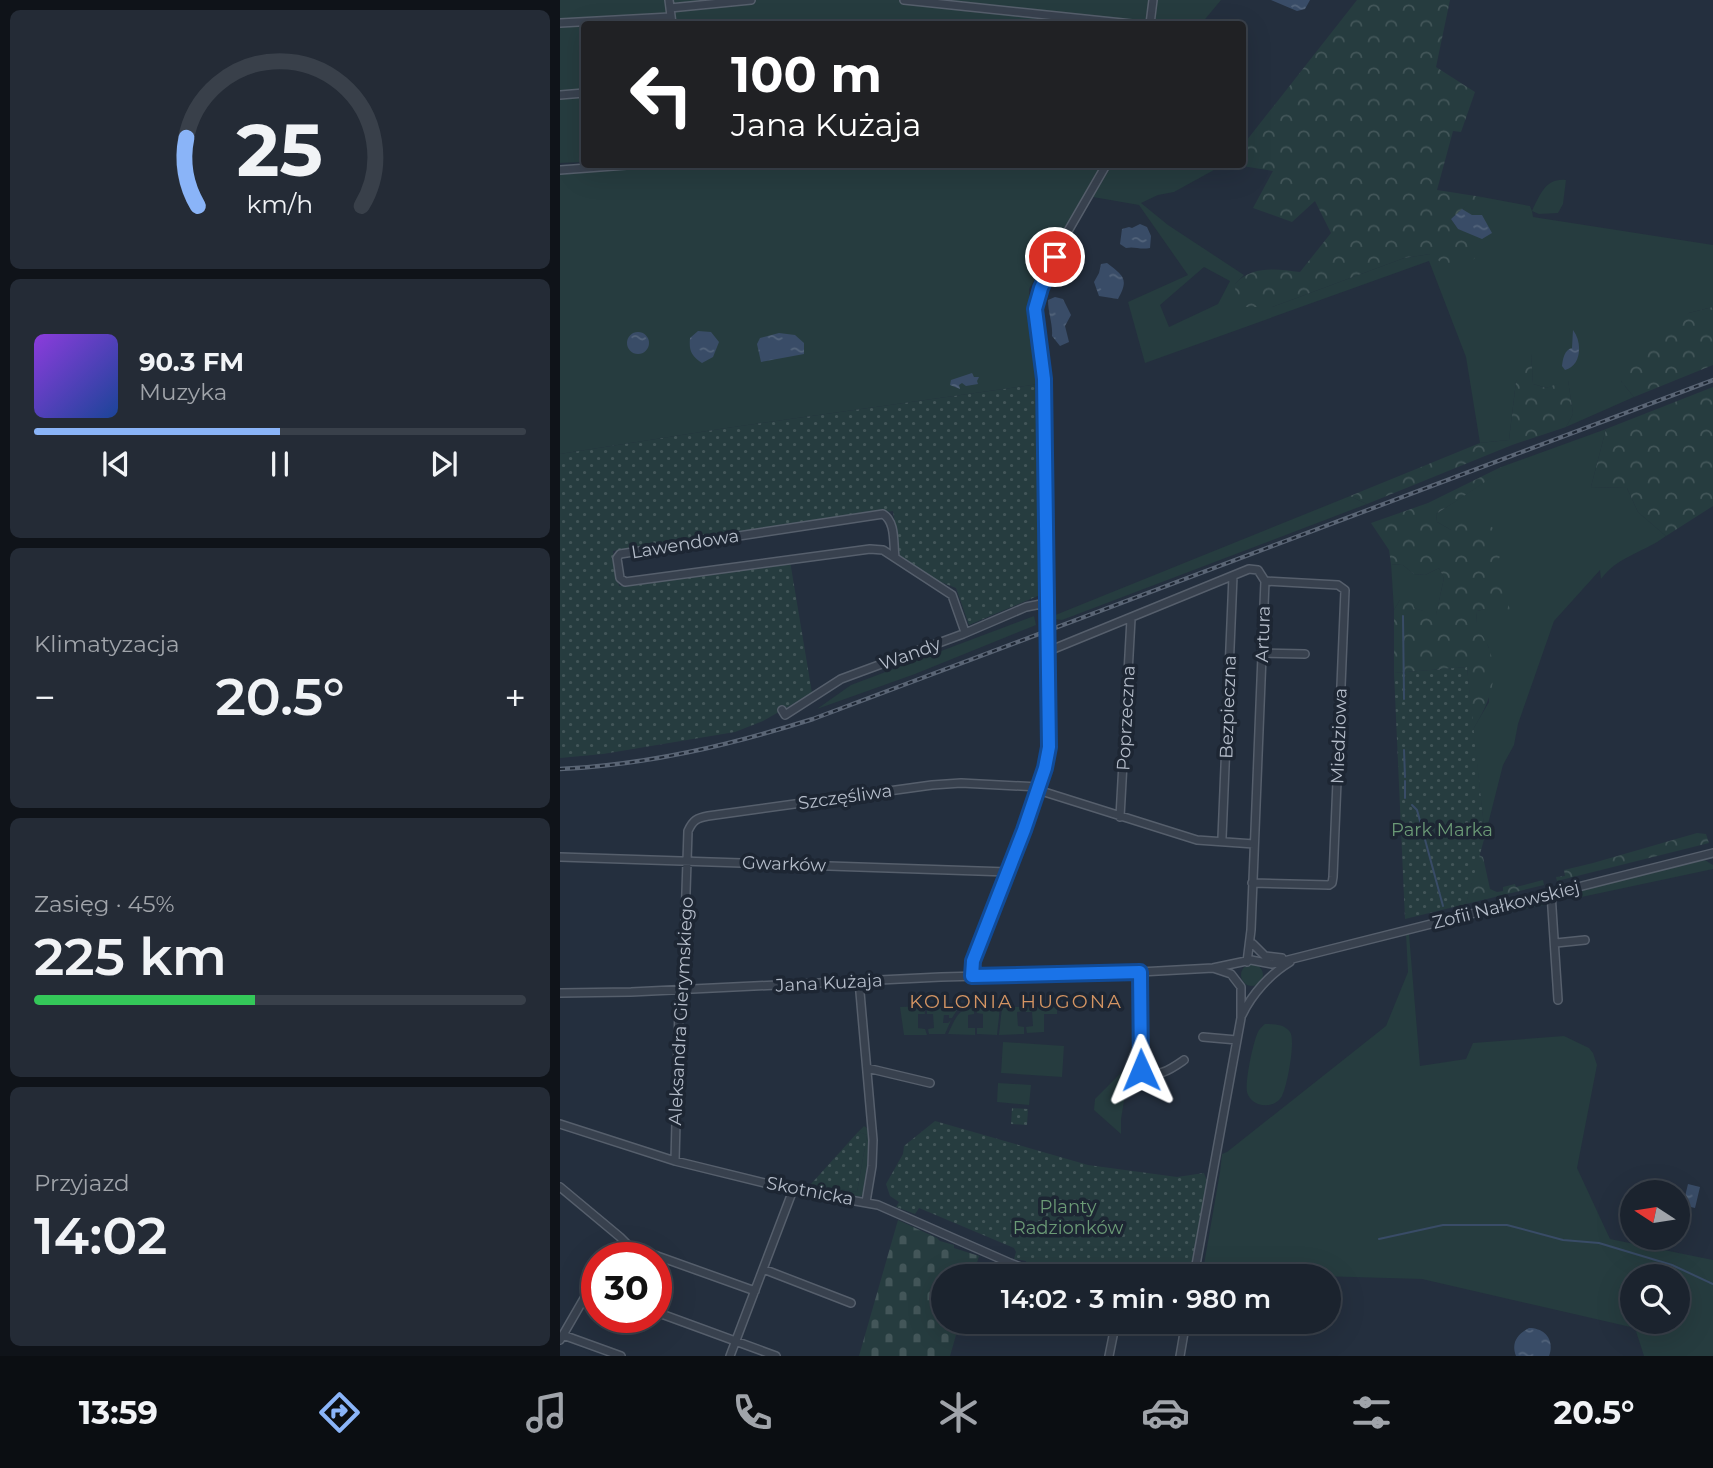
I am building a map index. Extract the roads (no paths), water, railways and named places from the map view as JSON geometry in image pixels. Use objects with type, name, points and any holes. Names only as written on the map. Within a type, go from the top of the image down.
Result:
[{"type":"street","points":[[671,21],[669,4],[751,0]]},
{"type":"street","points":[[904,0],[1104,21]]},
{"type":"street","points":[[1150,21],[1153,0]]},
{"type":"street","points":[[560,23],[581,23]]},
{"type":"street","points":[[560,94],[581,93]]},
{"type":"street","points":[[560,170],[587,168]]},
{"type":"street","points":[[972,976],[976,951],[1008,872],[1038,788],[1049,747],[1044,379],[1036,304],[1064,238],[1104,168]]},
{"type":"street","name":"Lawendowa","points":[[895,557],[891,523],[888,516],[883,514],[620,554],[617,558],[620,578],[625,582],[870,549],[883,550],[952,595],[965,632]]},
{"type":"street","name":"Artura","points":[[1046,652],[1233,576],[1255,568],[1261,572],[1265,581],[1251,930],[1245,963]]},
{"type":"street","name":"Bezpieczna","points":[[1222,838],[1233,576]]},
{"type":"street","name":"Miedziowa","points":[[1252,883],[1329,885],[1333,881],[1345,592],[1343,587],[1338,585],[1265,581]]},
{"type":"street","name":"Wandy","points":[[782,710],[785,715],[841,679],[1026,607],[1045,603]]},
{"type":"street","name":"Poprzeczna","points":[[1120,817],[1131,619]]},
{"type":"street","points":[[1262,653],[1305,654]]},
{"type":"street","name":"Szczęśliwa","points":[[688,861],[688,831],[691,822],[697,818],[943,783],[1038,788],[1197,840],[1254,844]]},
{"type":"street","name":"Zofii Nałkowskiej","points":[[1300,957],[1713,853]]},
{"type":"street","name":"Gwarków","points":[[560,857],[1008,872]]},
{"type":"street","name":"Aleksandra Gierymskiego","points":[[675,1161],[688,861]]},
{"type":"street","points":[[1551,893],[1558,1000]]},
{"type":"street","name":"Artura","points":[[1251,930],[1259,962]]},
{"type":"street","points":[[1556,943],[1585,940]]},
{"type":"street","points":[[1253,944],[1260,953],[1273,959],[1300,957]]},
{"type":"street","points":[[1257,991],[1246,990],[1236,979],[1239,968],[1245,963],[1272,964],[1300,957]]},
{"type":"street","points":[[1241,1018],[1257,991],[1280,968],[1300,957]]},
{"type":"street","points":[[1259,962],[1267,974],[1265,984]]},
{"type":"street","name":"Jana Kużaja","points":[[560,993],[1140,972],[1213,968],[1245,963]]},
{"type":"street","name":"Jana Kużaja","points":[[1213,968],[1236,979]]},
{"type":"street","points":[[1140,972],[1141,1070],[1145,1073],[1163,1074],[1184,1060]]},
{"type":"street","points":[[859,981],[873,1152],[866,1202]]},
{"type":"street","points":[[1196,1264],[1241,1018],[1241,987]]},
{"type":"street","points":[[1203,1037],[1237,1040]]},
{"type":"street","points":[[867,1068],[930,1083]]},
{"type":"street","name":"Skotnicka","points":[[560,1124],[675,1161],[793,1190],[883,1206],[1015,1264]]},
{"type":"street","points":[[560,1187],[625,1242]]},
{"type":"street","points":[[730,1356],[793,1190]]},
{"type":"street","points":[[672,1261],[755,1291]]},
{"type":"street","points":[[763,1269],[851,1303]]},
{"type":"street","points":[[581,1308],[561,1338],[621,1356]]},
{"type":"street","points":[[672,1318],[776,1356]]},
{"type":"street","points":[[1109,1356],[1113,1334]]},
{"type":"street","points":[[1180,1356],[1184,1334]]},
{"type":"water","points":[[1271,0],[1310,0],[1305,9],[1297,11]]},
{"type":"water","points":[[1462,209],[1472,215],[1482,215],[1492,233],[1482,239],[1458,229],[1451,219]]},
{"type":"water","points":[[1140,224],[1147,227],[1151,236],[1150,248],[1126,248],[1120,244],[1122,229]]},
{"type":"water","points":[[1107,263],[1123,278],[1118,299],[1099,296],[1094,282],[1101,264]]},
{"type":"water","points":[[1055,297],[1063,299],[1071,315],[1065,326],[1069,342],[1060,346],[1052,336],[1048,305],[1048,300]]},
{"type":"water","points":[[1573,330],[1579,353],[1574,364],[1565,370],[1563,361],[1572,348]]},
{"type":"water","points":[[698,331],[711,332],[719,342],[713,357],[702,363],[693,355],[690,346],[690,338]]},
{"type":"water","points":[[638,332],[646,335],[649,343],[646,351],[638,354],[630,351],[627,343],[630,335]]},
{"type":"water","points":[[779,333],[795,335],[804,343],[804,354],[761,362],[757,344],[760,338]]},
{"type":"water","points":[[972,373],[974,377],[979,377],[978,384],[966,386],[962,383],[959,385],[960,389],[950,385],[951,380]]},
{"type":"water","points":[[1690,1184],[1700,1187],[1695,1208],[1690,1207]]},
{"type":"water","points":[[1529,1328],[1540,1330],[1550,1340],[1549,1356],[1516,1356],[1516,1339]]},
{"type":"waterway","points":[[1403,616],[1404,699]]},
{"type":"waterway","points":[[1404,750],[1405,777]]},
{"type":"waterway","points":[[1405,781],[1405,798]]},
{"type":"waterway","points":[[1412,805],[1417,810],[1443,906]]},
{"type":"waterway","points":[[1379,1239],[1443,1225],[1507,1225],[1563,1240],[1599,1243],[1672,1265],[1713,1284]]},
{"type":"railway","points":[[560,769],[625,763],[688,752],[813,719],[1713,380]]},
{"type":"district","name":"KOLONIA HUGONA","points":[[1016,1001]]},
{"type":"park label","name":"Park Marka","points":[[1442,830]]},
{"type":"park label","name":"Planty Radzionków","points":[[1068,1217]]}]
